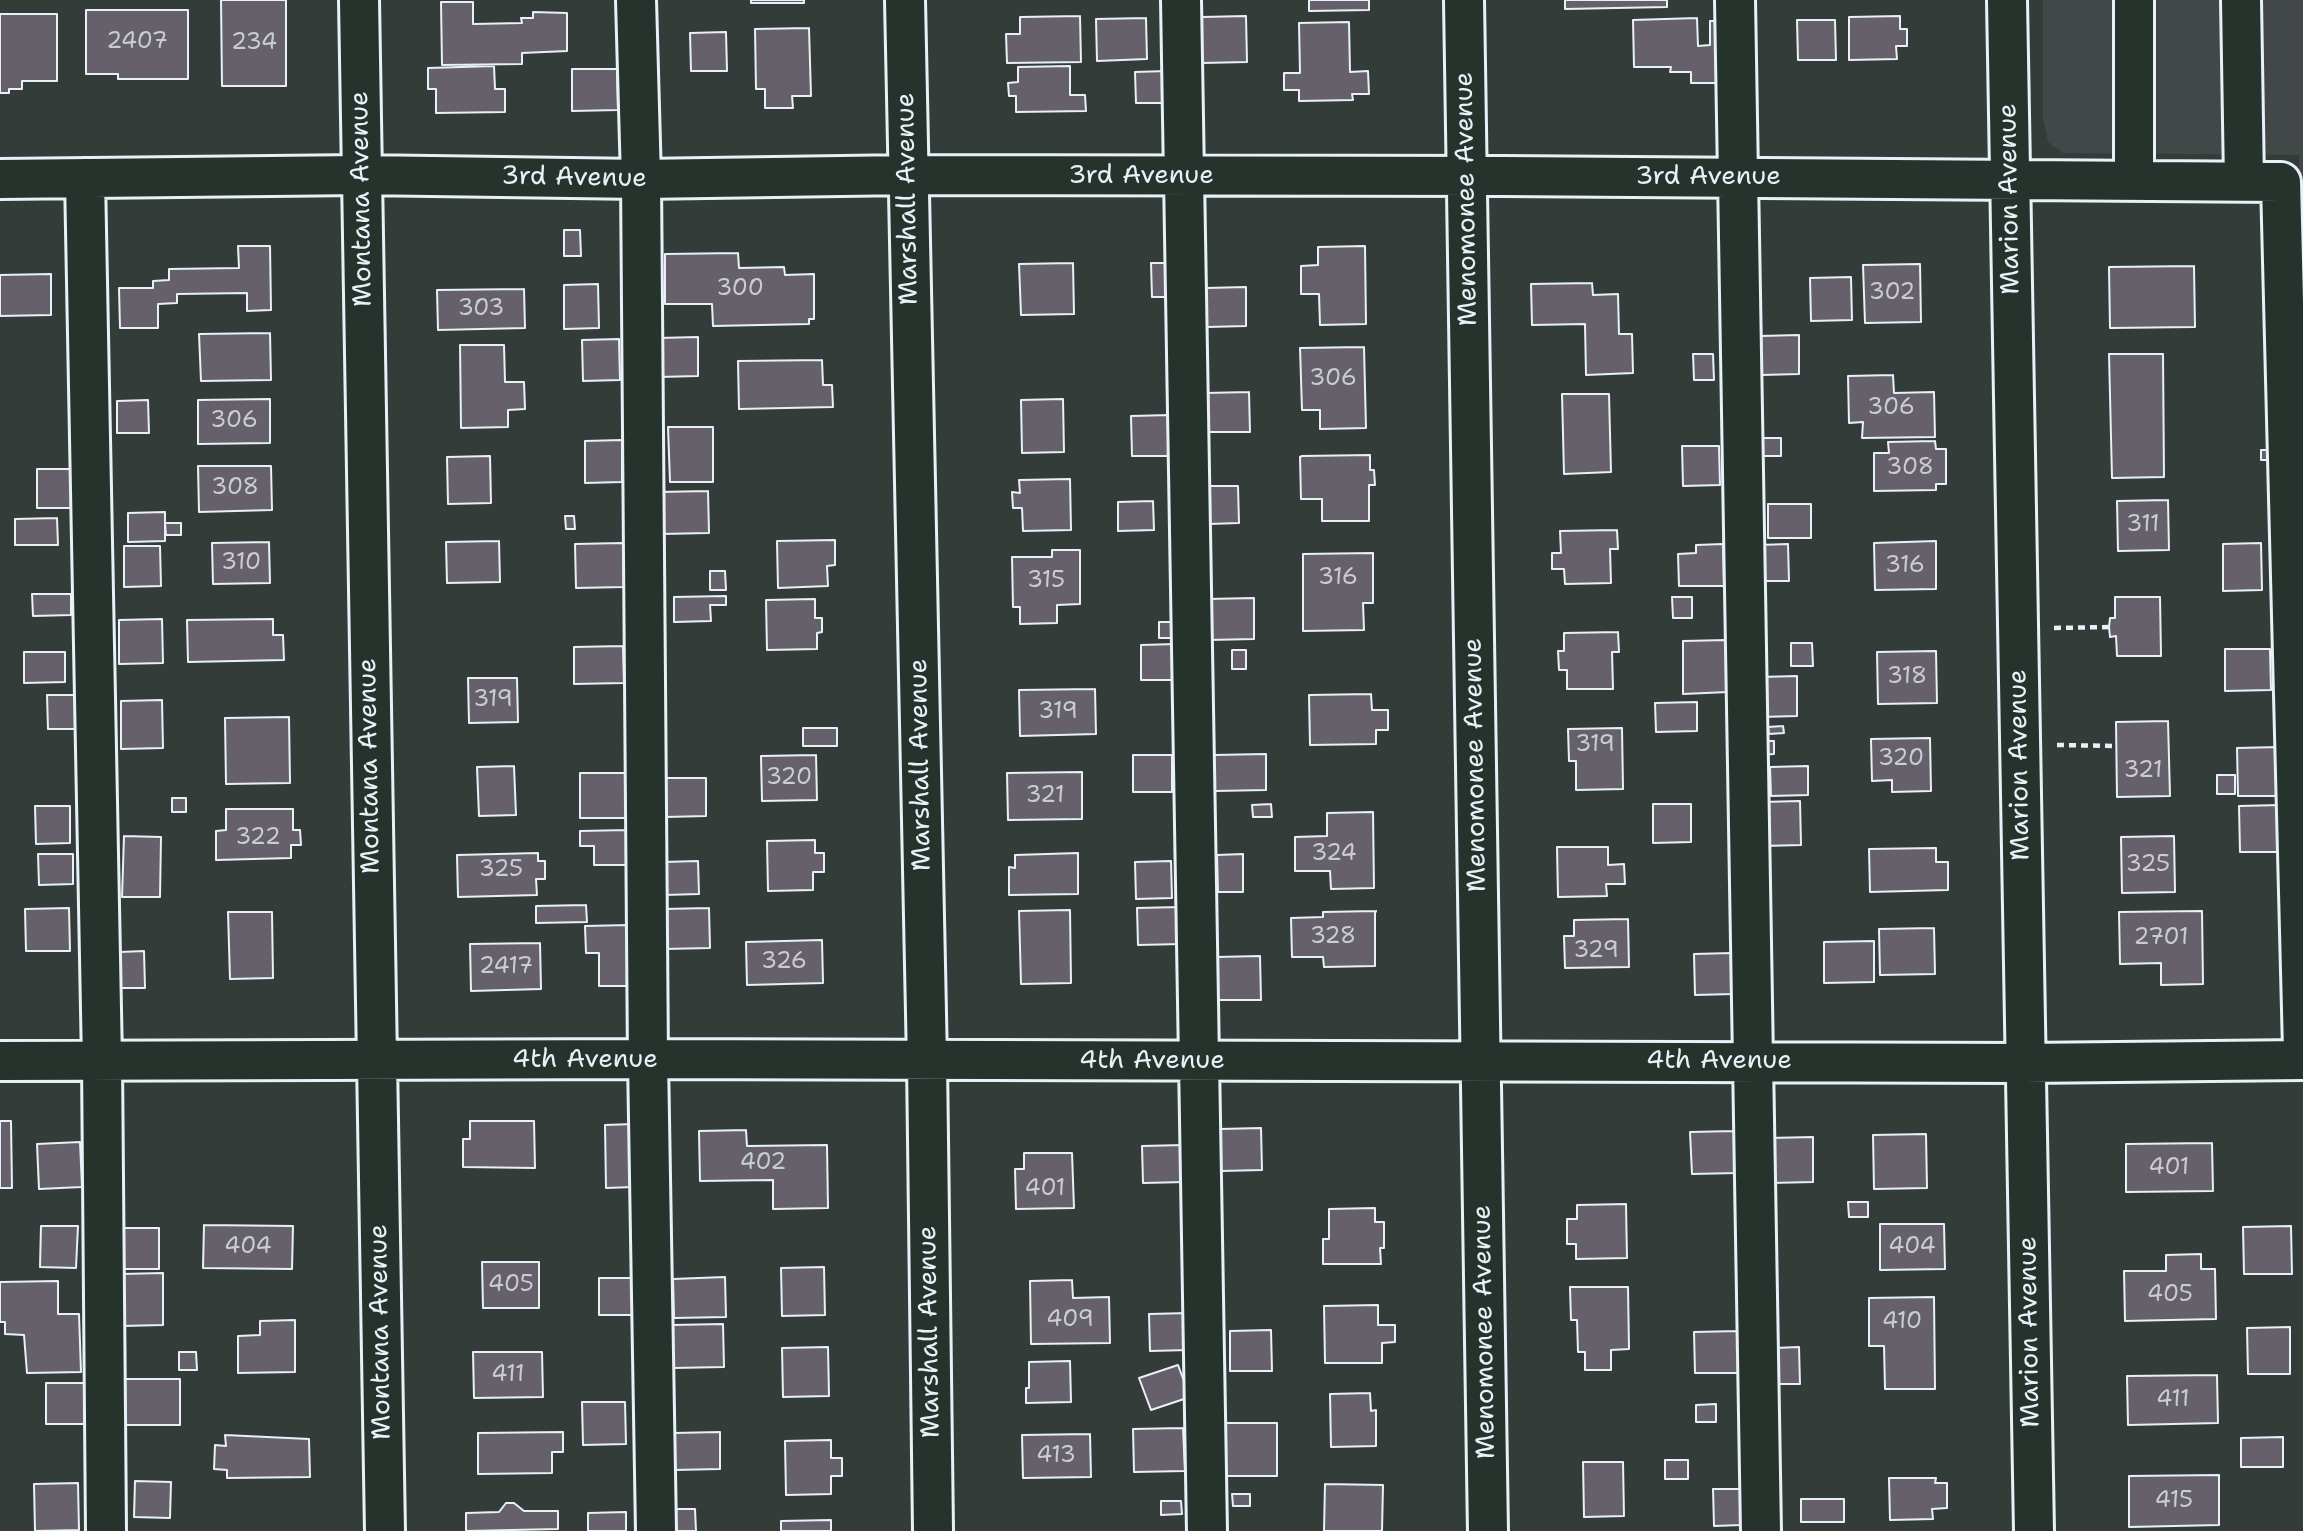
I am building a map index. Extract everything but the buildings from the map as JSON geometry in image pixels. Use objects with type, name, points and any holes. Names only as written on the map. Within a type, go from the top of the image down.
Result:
[{"type":"street","name":"Montana Avenue","points":[[359,0],[384,1531]]},
{"type":"street","points":[[636,0],[641,179],[648,1059],[656,1531]]},
{"type":"street","name":"Marshall Avenue","points":[[905,0],[927,1061],[933,1531]]},
{"type":"street","points":[[1181,0],[1207,1531]]},
{"type":"street","name":"Menomonee Avenue","points":[[1464,0],[1488,1531]]},
{"type":"street","points":[[1735,0],[1761,1531]]},
{"type":"street","name":"Marion Avenue","points":[[2007,0],[2034,1531]]},
{"type":"street","points":[[2134,0],[2134,180]]},
{"type":"street","points":[[2241,0],[2263,181],[2294,229],[2303,1049]]},
{"type":"street","name":"3rd Avenue","points":[[0,178],[361,175],[641,179],[908,175],[2263,181]]},
{"type":"street","points":[[86,178],[102,1061],[106,1531]]},
{"type":"street","name":"4th Avenue","points":[[0,1061],[648,1059],[2025,1063],[2303,1060]]},
{"type":"path","points":[[2018,629],[2109,626]]},
{"type":"path","points":[[2020,744],[2116,746]]},
{"type":"shaded area","points":[[2043,0],[2303,0],[2303,359],[2299,155],[2063,153],[2048,142],[2043,118]]}]
